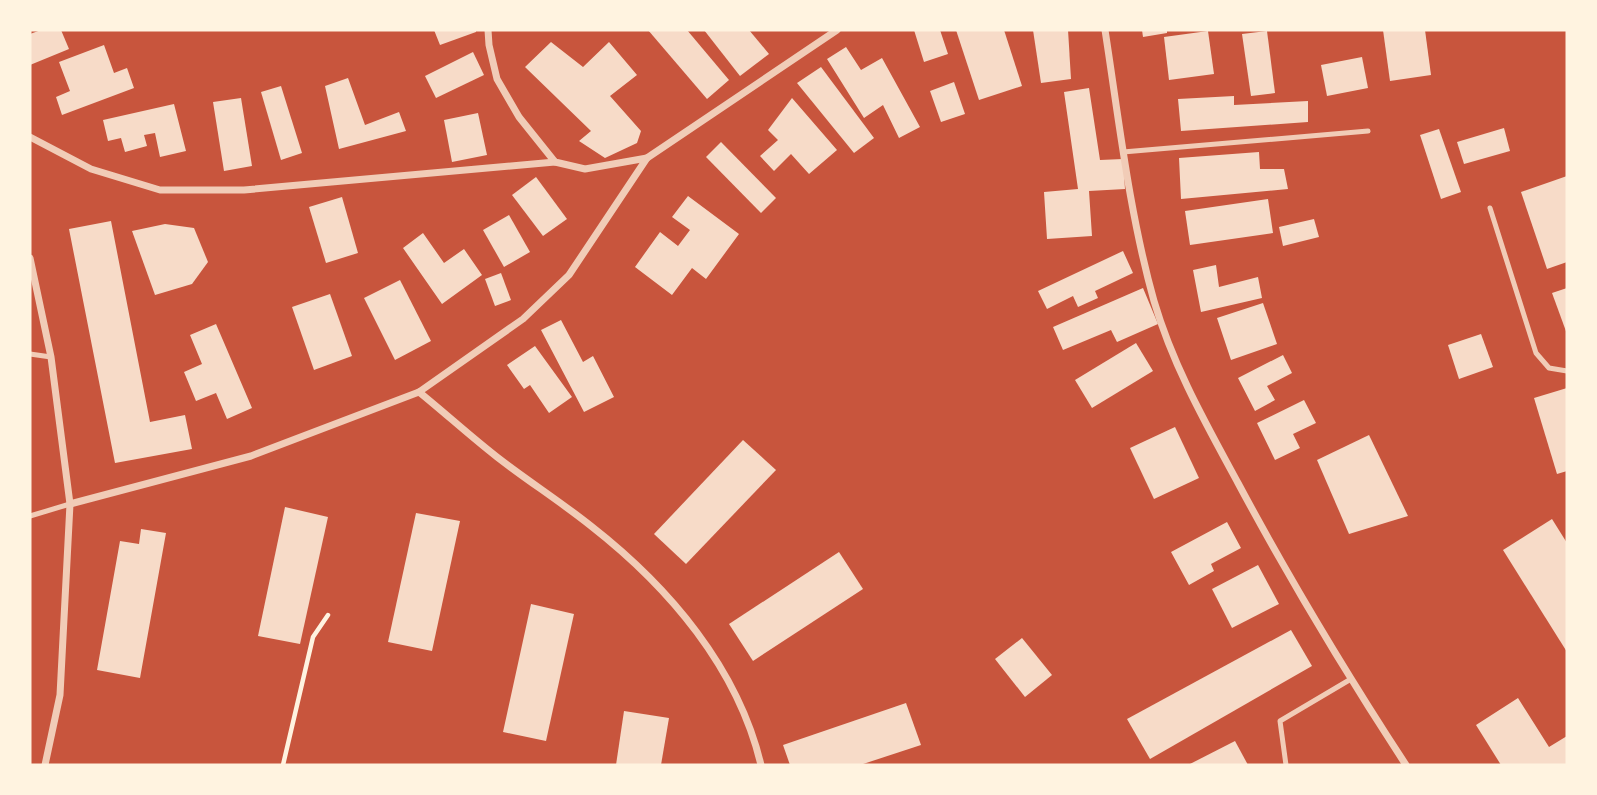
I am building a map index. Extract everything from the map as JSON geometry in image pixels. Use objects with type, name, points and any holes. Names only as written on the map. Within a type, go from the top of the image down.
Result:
[{"type":"street","points":[[488,30],[497,79],[519,117],[555,162]]},
{"type":"street","points":[[70,504],[251,456],[419,392],[523,319],[569,275],[648,158],[837,30]]},
{"type":"street","points":[[1105,30],[1139,241],[1155,302],[1174,356],[1191,395],[1287,573],[1406,765]]},
{"type":"street","points":[[30,137],[91,169],[160,190],[244,190],[555,162],[585,169],[648,158]]},
{"type":"street","points":[[30,258],[51,357],[70,504],[60,695],[45,765]]},
{"type":"street","points":[[419,392],[496,456],[592,527],[637,566],[677,607],[710,650],[742,707],[761,765]]},
{"type":"lane","points":[[820,30],[824,39]]},
{"type":"lane","points":[[1124,152],[1368,131]]},
{"type":"lane","points":[[1490,208],[1536,353],[1549,368],[1567,371]]},
{"type":"lane","points":[[30,354],[51,357]]},
{"type":"lane","points":[[30,516],[70,504]]},
{"type":"lane","points":[[1286,765],[1280,720],[1351,679]]},
{"type":"path","points":[[283,765],[313,637],[328,615]]},
{"type":"building","points":[[41,30],[61,30],[69,49],[30,65],[30,34]]},
{"type":"building","points":[[434,30],[476,30],[476,32],[440,45]]},
{"type":"building","points":[[648,30],[687,30],[729,80],[707,99]]},
{"type":"building","points":[[704,30],[749,30],[769,54],[740,76]]},
{"type":"building","points":[[914,30],[940,30],[948,54],[924,62]]},
{"type":"building","points":[[956,30],[1004,30],[1022,86],[979,100]]},
{"type":"building","points":[[1033,30],[1068,30],[1071,79],[1041,83]]},
{"type":"building","points":[[1142,30],[1167,30],[1167,33],[1143,37]]},
{"type":"building","points":[[1383,30],[1425,30],[1431,75],[1390,81]]},
{"type":"building","points":[[1208,31],[1214,74],[1169,80],[1164,37]]},
{"type":"building","points":[[1267,31],[1275,93],[1251,96],[1242,34]]},
{"type":"building","points":[[551,42],[583,67],[609,42],[637,75],[610,96],[641,131],[637,143],[605,158],[579,141],[591,131],[525,67]]},
{"type":"building","points":[[104,45],[114,73],[127,68],[134,88],[62,115],[56,97],[70,91],[59,62]]},
{"type":"building","points":[[846,47],[861,70],[882,58],[920,127],[899,138],[883,105],[864,118],[827,59]]},
{"type":"building","points":[[473,52],[484,75],[436,98],[425,76]]},
{"type":"building","points":[[1362,57],[1368,88],[1327,96],[1321,65]]},
{"type":"building","points":[[821,67],[874,138],[854,153],[797,83]]},
{"type":"building","points":[[348,78],[365,125],[399,112],[406,131],[339,149],[325,86]]},
{"type":"building","points":[[954,82],[965,114],[941,122],[930,91]]},
{"type":"building","points":[[281,86],[302,153],[281,160],[261,92]]},
{"type":"building","points":[[1089,88],[1100,160],[1123,159],[1125,189],[1089,191],[1092,236],[1047,239],[1044,192],[1078,189],[1064,92]]},
{"type":"building","points":[[1234,96],[1234,105],[1308,101],[1308,122],[1181,131],[1178,99]]},
{"type":"building","points":[[241,98],[252,166],[224,171],[213,102]]},
{"type":"building","points":[[792,98],[837,150],[809,174],[791,154],[774,171],[760,156],[778,140],[768,130]]},
{"type":"building","points":[[174,104],[186,151],[160,157],[155,133],[144,135],[147,146],[125,152],[121,138],[108,141],[103,120]]},
{"type":"building","points":[[478,113],[487,155],[452,162],[444,120]]},
{"type":"building","points":[[1504,128],[1510,151],[1464,164],[1457,142]]},
{"type":"building","points":[[1439,129],[1461,192],[1441,199],[1420,135]]},
{"type":"building","points":[[721,142],[776,198],[761,213],[706,157]]},
{"type":"building","points":[[1259,152],[1260,169],[1284,169],[1288,189],[1181,199],[1179,158]]},
{"type":"building","points":[[1567,176],[1567,262],[1547,269],[1521,192]]},
{"type":"building","points":[[536,177],[567,219],[543,236],[512,195]]},
{"type":"building","points":[[688,196],[739,234],[706,279],[692,268],[672,295],[635,267],[660,232],[678,246],[690,230],[672,217]]},
{"type":"building","points":[[342,197],[358,253],[326,263],[309,207]]},
{"type":"building","points":[[1268,199],[1273,233],[1190,245],[1185,211]]},
{"type":"building","points":[[509,215],[530,252],[504,267],[483,230]]},
{"type":"building","points":[[1314,219],[1319,237],[1283,246],[1279,227]]},
{"type":"building","points":[[111,221],[150,422],[185,415],[192,449],[115,463],[69,229]]},
{"type":"building","points":[[165,224],[194,228],[208,262],[192,284],[155,295],[132,231]]},
{"type":"building","points":[[423,233],[444,263],[464,249],[482,275],[442,304],[403,248]]},
{"type":"building","points":[[1123,251],[1133,273],[1095,291],[1098,298],[1078,307],[1073,296],[1047,309],[1038,291]]},
{"type":"building","points":[[1216,265],[1219,287],[1258,277],[1262,298],[1201,312],[1193,270]]},
{"type":"building","points":[[501,273],[511,300],[495,306],[485,279]]},
{"type":"building","points":[[400,280],[431,341],[395,360],[364,298]]},
{"type":"building","points":[[1143,288],[1158,324],[1117,342],[1111,330],[1063,350],[1053,327]]},
{"type":"building","points":[[1567,288],[1567,334],[1552,293]]},
{"type":"building","points":[[330,294],[352,356],[314,370],[292,307]]},
{"type":"building","points":[[1263,303],[1277,344],[1231,360],[1217,318]]},
{"type":"building","points":[[561,320],[583,362],[593,356],[614,397],[584,412],[541,330]]},
{"type":"building","points":[[216,324],[252,408],[227,419],[216,393],[196,401],[184,372],[202,364],[190,335]]},
{"type":"building","points":[[1481,334],[1493,367],[1459,379],[1448,345]]},
{"type":"building","points":[[1136,343],[1153,371],[1092,408],[1075,380]]},
{"type":"building","points":[[535,346],[572,397],[549,413],[530,385],[524,389],[507,365]]},
{"type":"building","points":[[1283,355],[1292,373],[1267,386],[1275,400],[1255,411],[1238,378]]},
{"type":"building","points":[[1567,388],[1567,471],[1557,474],[1534,398]]},
{"type":"building","points":[[1304,400],[1316,423],[1293,434],[1300,448],[1275,460],[1257,423]]},
{"type":"building","points":[[1175,427],[1199,478],[1154,499],[1130,448]]},
{"type":"building","points":[[1369,435],[1408,516],[1349,534],[1317,460]]},
{"type":"building","points":[[743,440],[776,470],[686,564],[654,534]]},
{"type":"building","points":[[285,507],[328,517],[300,644],[258,636]]},
{"type":"building","points":[[416,513],[460,521],[432,651],[388,642]]},
{"type":"building","points":[[1552,519],[1567,543],[1567,652],[1503,550]]},
{"type":"building","points":[[1227,522],[1241,548],[1211,564],[1214,571],[1189,585],[1171,552]]},
{"type":"building","points":[[141,529],[166,533],[140,678],[97,670],[120,541],[139,544]]},
{"type":"building","points":[[839,552],[863,589],[753,661],[729,624]]},
{"type":"building","points":[[1258,565],[1279,604],[1232,628],[1212,589]]},
{"type":"building","points":[[531,604],[574,614],[546,741],[503,732]]},
{"type":"building","points":[[1291,630],[1312,666],[1150,759],[1127,719]]},
{"type":"building","points":[[1022,638],[1052,675],[1025,697],[995,659]]},
{"type":"building","points":[[1518,698],[1549,747],[1567,736],[1567,765],[1501,765],[1476,725]]},
{"type":"building","points":[[906,703],[921,745],[860,765],[790,765],[783,745]]},
{"type":"building","points":[[624,711],[669,718],[661,765],[616,765]]},
{"type":"building","points":[[1235,741],[1248,765],[1188,765]]}]
